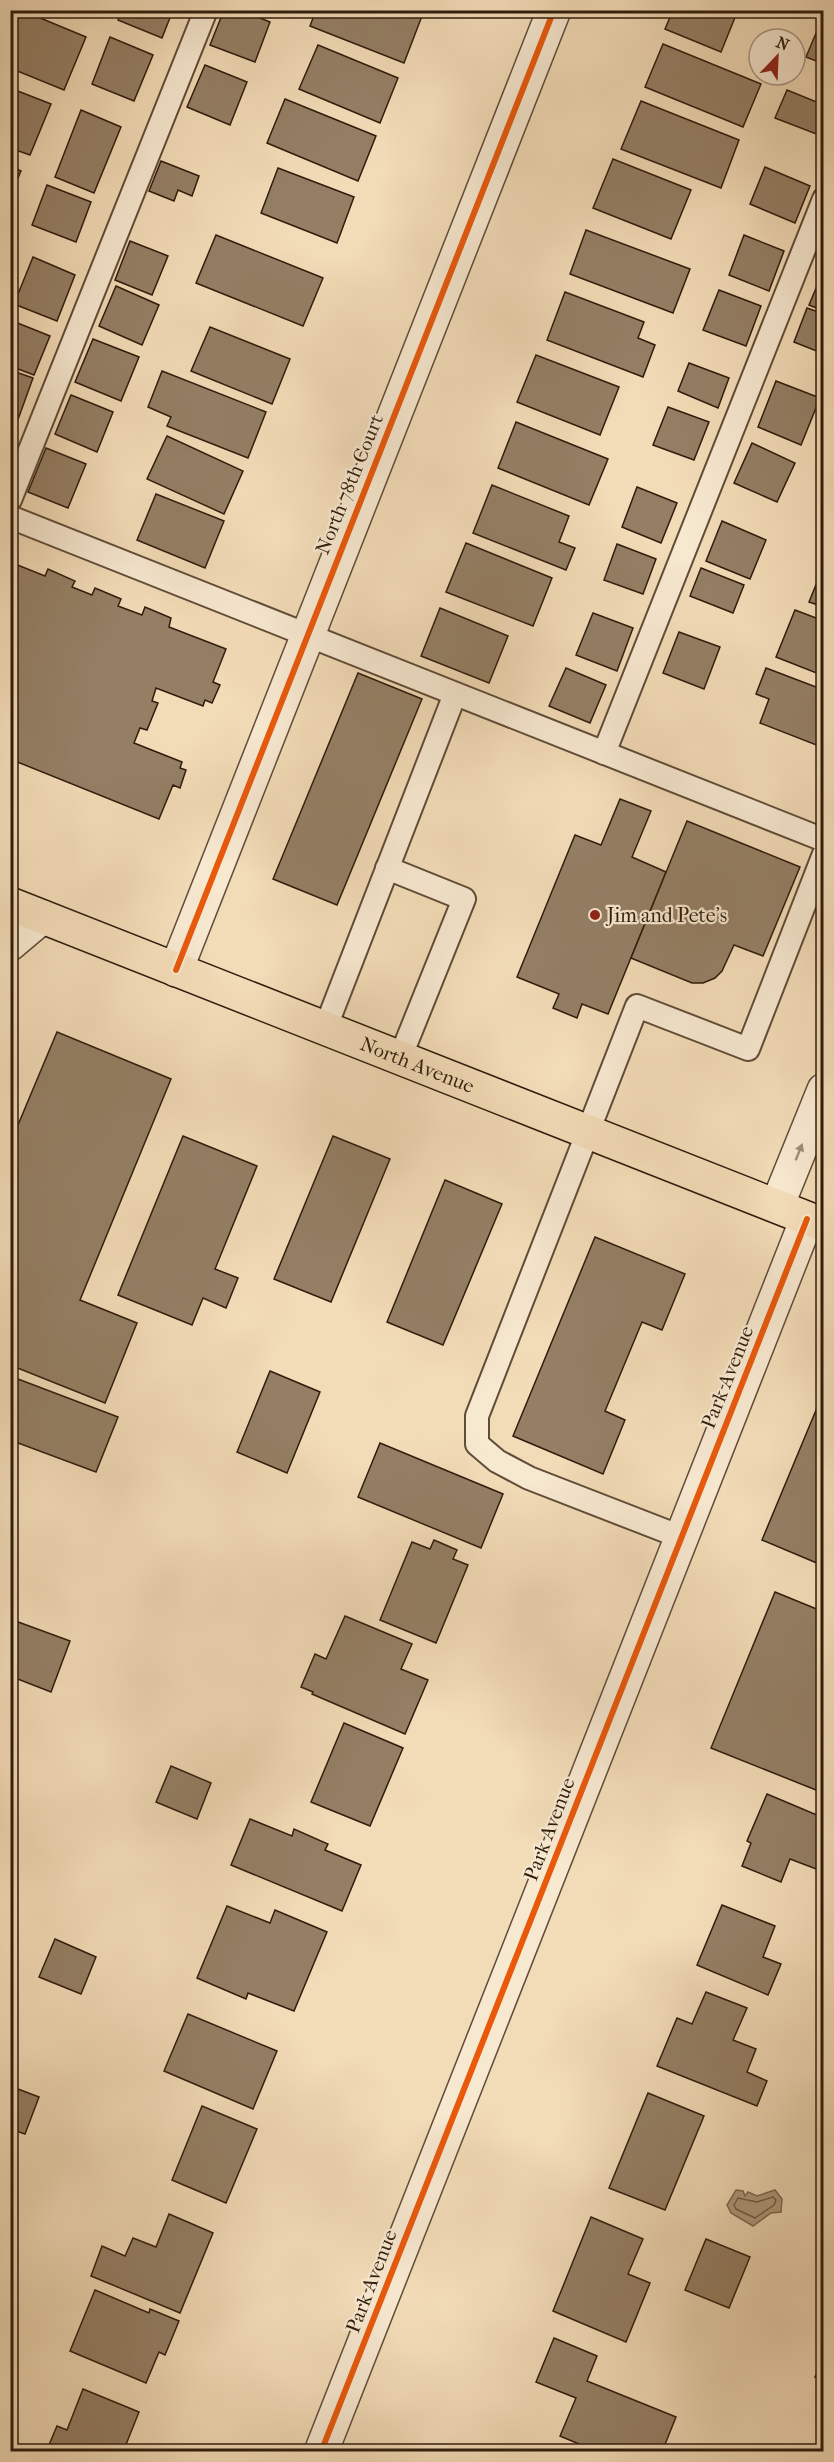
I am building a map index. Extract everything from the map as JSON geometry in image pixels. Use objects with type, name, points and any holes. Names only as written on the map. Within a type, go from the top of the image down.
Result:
[{"type":"main road","name":"North Avenue","points":[[10,904],[815,1222]]},
{"type":"street","name":"North 78th Court","points":[[176,970],[554,10]]},
{"type":"street","points":[[10,944],[42,917]]},
{"type":"street","points":[[777,1206],[824,1090]]},
{"type":"street","name":"Park Avenue","points":[[321,2451],[681,1537],[815,1222]]},
{"type":"lane","points":[[10,500],[206,10]]},
{"type":"lane","points":[[604,753],[824,199]]},
{"type":"lane","points":[[10,517],[824,840]]},
{"type":"lane","points":[[325,1029],[455,694]]},
{"type":"lane","points":[[681,1537],[529,1478],[496,1461],[477,1444],[477,1416],[637,1006],[748,1049],[824,854]]},
{"type":"lane","points":[[387,868],[464,899],[400,1058]]},
{"type":"water","points":[[736,2190],[743,2191],[745,2196],[748,2192],[757,2196],[775,2190],[782,2199],[781,2212],[771,2213],[753,2226],[731,2213],[727,2205]]},
{"type":"building","points":[[10,10],[21,10],[86,37],[64,90],[10,68]]},
{"type":"building","points":[[122,10],[173,10],[162,38],[118,20]]},
{"type":"building","points":[[224,10],[240,10],[270,22],[255,62],[210,45]]},
{"type":"building","points":[[316,10],[408,10],[422,16],[404,63],[310,26]]},
{"type":"building","points":[[673,10],[738,10],[721,52],[665,29]]},
{"type":"building","points":[[824,14],[824,64],[807,57]]},
{"type":"building","points":[[110,37],[153,55],[134,101],[92,84]]},
{"type":"building","points":[[663,44],[747,78],[747,87],[760,87],[743,127],[645,87]]},
{"type":"building","points":[[318,45],[398,78],[380,123],[299,89]]},
{"type":"building","points":[[205,65],[247,82],[230,125],[187,107]]},
{"type":"building","points":[[10,88],[51,104],[30,155],[10,148]]},
{"type":"building","points":[[787,90],[824,105],[824,137],[775,118]]},
{"type":"building","points":[[285,99],[376,136],[358,181],[267,143]]},
{"type":"building","points":[[641,101],[739,140],[721,188],[621,149]]},
{"type":"building","points":[[81,110],[121,127],[94,193],[55,177]]},
{"type":"building","points":[[613,159],[691,190],[671,239],[593,208]]},
{"type":"building","points":[[161,161],[199,176],[192,196],[178,190],[174,201],[149,191]]},
{"type":"building","points":[[10,166],[21,171],[10,197]]},
{"type":"building","points":[[765,167],[810,186],[795,223],[750,204]]},
{"type":"building","points":[[278,168],[354,197],[337,243],[261,213]]},
{"type":"building","points":[[47,185],[91,202],[76,242],[32,225]]},
{"type":"building","points":[[586,230],[690,269],[673,313],[570,274]]},
{"type":"building","points":[[216,235],[323,278],[303,326],[196,283]]},
{"type":"building","points":[[744,235],[784,251],[769,291],[729,275]]},
{"type":"building","points":[[130,241],[168,256],[152,295],[115,280]]},
{"type":"building","points":[[33,257],[75,275],[57,321],[14,304]]},
{"type":"building","points":[[824,269],[824,311],[809,305]]},
{"type":"building","points":[[116,286],[159,305],[142,345],[99,326]]},
{"type":"building","points":[[719,290],[761,306],[746,346],[703,330]]},
{"type":"building","points":[[565,292],[644,322],[638,338],[655,345],[643,377],[547,340]]},
{"type":"building","points":[[807,308],[824,314],[824,354],[794,342]]},
{"type":"building","points":[[10,320],[50,336],[34,375],[10,366]]},
{"type":"building","points":[[210,327],[290,359],[272,404],[191,371]]},
{"type":"building","points":[[93,339],[139,357],[121,401],[75,382]]},
{"type":"building","points":[[536,355],[619,387],[600,435],[517,402]]},
{"type":"building","points":[[689,363],[729,378],[718,408],[678,391]]},
{"type":"building","points":[[10,370],[33,378],[16,425],[10,423]]},
{"type":"building","points":[[162,371],[266,412],[248,458],[167,426],[171,417],[148,407]]},
{"type":"building","points":[[776,381],[820,398],[801,445],[758,427]]},
{"type":"building","points":[[71,395],[113,412],[97,452],[55,434]]},
{"type":"building","points":[[668,407],[709,422],[694,460],[653,445]]},
{"type":"building","points":[[516,422],[608,459],[589,505],[498,468]]},
{"type":"building","points":[[167,436],[243,471],[224,514],[147,479]]},
{"type":"building","points":[[752,443],[795,463],[777,502],[734,483]]},
{"type":"building","points":[[46,448],[86,464],[68,508],[28,492]]},
{"type":"building","points":[[492,485],[569,516],[559,542],[575,548],[566,570],[473,533]]},
{"type":"building","points":[[637,487],[677,503],[661,543],[622,527]]},
{"type":"building","points":[[156,494],[224,521],[205,568],[137,540]]},
{"type":"building","points":[[722,521],[766,540],[750,579],[706,561]]},
{"type":"building","points":[[466,543],[552,578],[533,626],[446,592]]},
{"type":"building","points":[[617,544],[656,559],[643,594],[604,580]]},
{"type":"building","points":[[10,562],[45,576],[48,569],[75,581],[72,587],[92,595],[95,588],[121,599],[118,606],[142,615],[145,607],[171,618],[169,627],[226,649],[213,682],[220,685],[212,703],[205,700],[203,706],[156,688],[152,701],[158,703],[147,730],[140,728],[134,743],[182,762],[180,768],[186,770],[180,788],[173,785],[159,819],[10,759]]},
{"type":"building","points":[[824,565],[824,607],[809,602]]},
{"type":"building","points":[[701,568],[744,585],[733,613],[690,596]]},
{"type":"building","points":[[440,608],[508,636],[489,683],[421,656]]},
{"type":"building","points":[[795,610],[824,621],[824,676],[776,657]]},
{"type":"building","points":[[593,613],[633,628],[617,671],[576,655]]},
{"type":"building","points":[[679,632],[720,647],[704,689],[663,673]]},
{"type":"building","points":[[566,668],[606,685],[590,723],[549,706]]},
{"type":"building","points":[[766,668],[824,690],[824,748],[760,723],[769,699],[756,694]]},
{"type":"building","points":[[358,673],[422,699],[337,905],[273,879]]},
{"type":"building","name":"Jim and Pete's","points":[[620,799],[651,811],[632,857],[666,872],[608,1014],[582,1004],[577,1018],[553,1008],[559,994],[517,977],[575,835],[601,845]]},
{"type":"building","points":[[687,821],[800,867],[763,956],[734,945],[722,971],[715,978],[703,983],[692,983],[631,958]]},
{"type":"building","points":[[57,1032],[171,1079],[80,1300],[137,1323],[105,1403],[10,1365],[10,1144]]},
{"type":"building","points":[[183,1136],[257,1166],[215,1269],[238,1278],[226,1308],[203,1298],[192,1325],[118,1295]]},
{"type":"building","points":[[333,1136],[390,1159],[331,1302],[274,1279]]},
{"type":"building","points":[[445,1180],[502,1204],[443,1345],[387,1322]]},
{"type":"building","points":[[595,1237],[685,1274],[662,1330],[642,1322],[605,1411],[625,1420],[603,1474],[513,1436]]},
{"type":"building","points":[[270,1371],[320,1392],[287,1473],[237,1452]]},
{"type":"building","points":[[10,1376],[118,1417],[96,1472],[10,1440]]},
{"type":"building","points":[[824,1391],[824,1566],[762,1540]]},
{"type":"building","points":[[380,1443],[503,1494],[481,1548],[358,1497]]},
{"type":"building","points":[[434,1540],[457,1550],[453,1559],[468,1565],[436,1643],[380,1620],[412,1542],[430,1549]]},
{"type":"building","points":[[775,1592],[824,1612],[824,1772],[816,1790],[711,1748]]},
{"type":"building","points":[[345,1616],[412,1644],[401,1669],[428,1680],[405,1734],[312,1694],[313,1692],[301,1687],[315,1654],[326,1659]]},
{"type":"building","points":[[10,1619],[70,1641],[51,1692],[10,1676]]},
{"type":"building","points":[[344,1723],[403,1748],[370,1826],[311,1802]]},
{"type":"building","points":[[171,1766],[211,1783],[197,1819],[156,1802]]},
{"type":"building","points":[[767,1794],[824,1818],[824,1872],[790,1859],[781,1882],[742,1866],[751,1843],[747,1841]]},
{"type":"building","points":[[250,1819],[292,1836],[294,1829],[328,1844],[325,1850],[361,1865],[342,1911],[231,1865]]},
{"type":"building","points":[[722,1905],[775,1926],[763,1957],[781,1964],[768,1995],[697,1965]]},
{"type":"building","points":[[227,1906],[270,1923],[275,1910],[327,1932],[294,2011],[248,1993],[246,1999],[197,1978]]},
{"type":"building","points":[[55,1939],[96,1957],[81,1994],[39,1977]]},
{"type":"building","points":[[706,1992],[747,2008],[733,2040],[756,2049],[747,2072],[767,2081],[757,2106],[657,2066],[677,2018],[692,2024]]},
{"type":"building","points":[[188,2014],[277,2051],[253,2109],[164,2071]]},
{"type":"building","points":[[10,2086],[39,2097],[25,2134],[10,2129]]},
{"type":"building","points":[[648,2093],[704,2116],[665,2210],[609,2188]]},
{"type":"building","points":[[202,2106],[257,2129],[226,2203],[172,2180]]},
{"type":"building","points":[[169,2214],[213,2233],[180,2313],[91,2276],[102,2246],[125,2256],[133,2238],[156,2247]]},
{"type":"building","points":[[591,2217],[643,2239],[628,2274],[650,2283],[626,2342],[553,2311]]},
{"type":"building","points":[[706,2239],[750,2257],[729,2308],[685,2290]]},
{"type":"building","points":[[95,2290],[149,2313],[150,2309],[179,2321],[165,2355],[159,2352],[146,2383],[70,2351]]},
{"type":"building","points":[[554,2338],[597,2356],[587,2381],[676,2417],[662,2452],[598,2452],[560,2436],[576,2398],[536,2382]]},
{"type":"building","points":[[824,2357],[824,2380],[815,2377]]},
{"type":"building","points":[[83,2389],[139,2412],[123,2452],[46,2452],[57,2426],[67,2430]]},
{"type":"cycle path","points":[[176,970],[554,10]]},
{"type":"cycle path","points":[[321,2452],[807,1219]]},
{"type":"place","name":"Jim and Pete's","points":[[595,915]]}]
